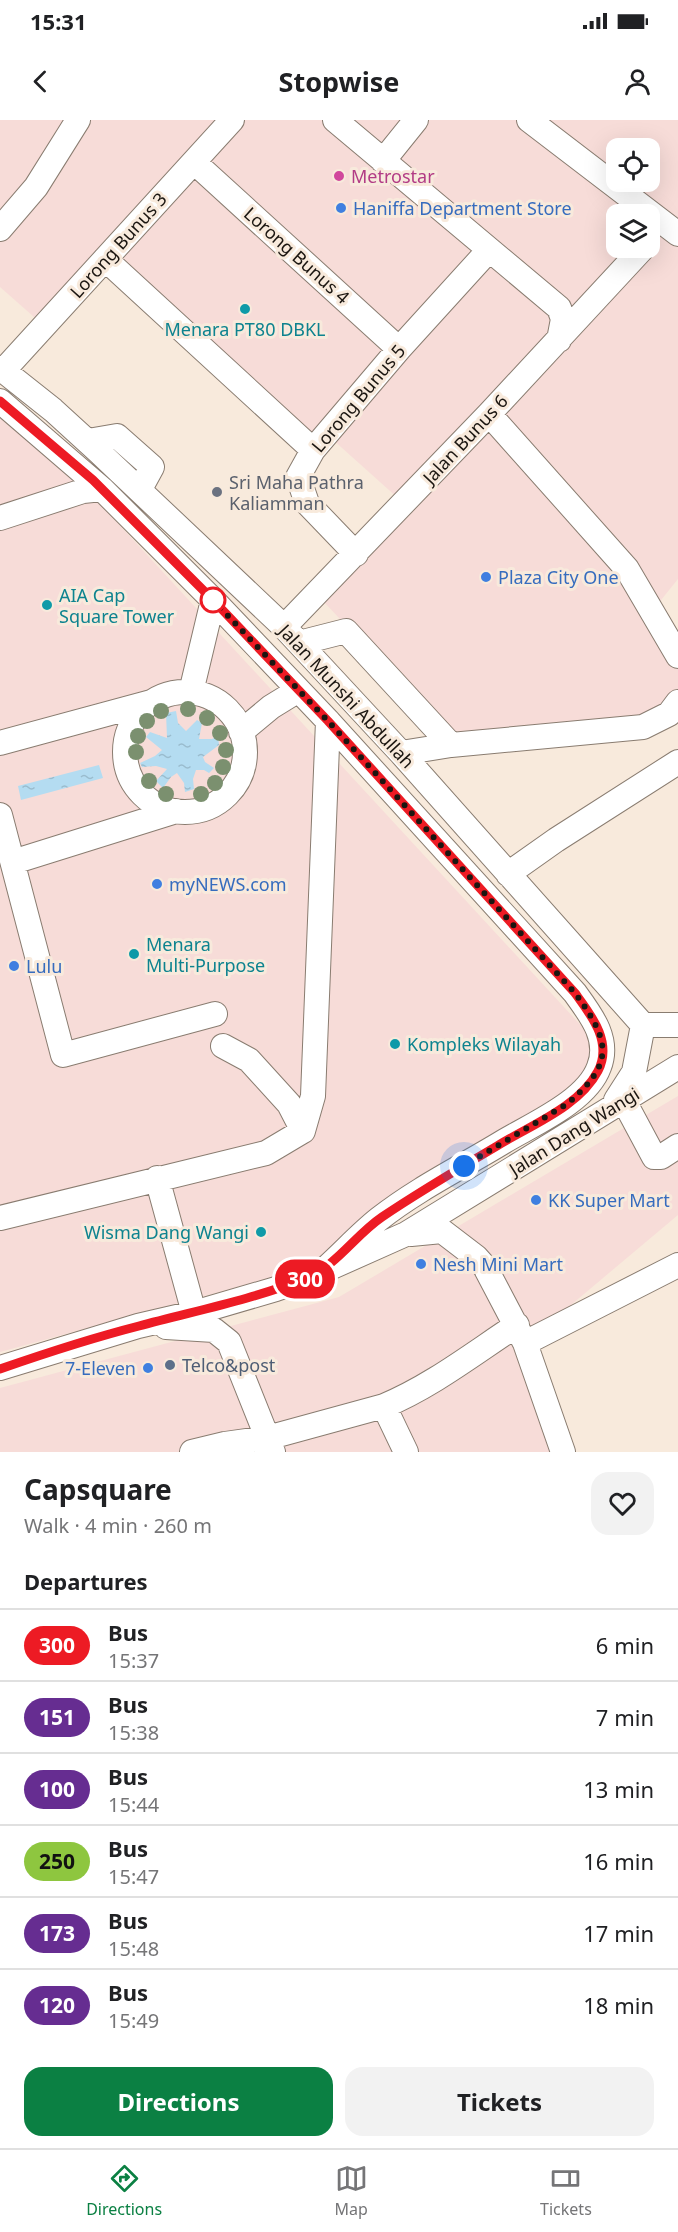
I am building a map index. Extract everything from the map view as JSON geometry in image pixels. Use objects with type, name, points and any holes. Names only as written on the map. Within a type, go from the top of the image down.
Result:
[{"type":"street","points":[[0,229],[36,187],[78,120]]},
{"type":"street","name":"Lorong Bunus 3","points":[[1,368],[105,260],[232,120]]},
{"type":"street","points":[[335,120],[559,308],[563,319],[559,340]]},
{"type":"street","points":[[383,160],[416,120]]},
{"type":"street","points":[[529,120],[668,227]]},
{"type":"street","name":"Lorong Bunus 4","points":[[194,162],[399,348]]},
{"type":"street","name":"Lorong Bunus 5","points":[[356,554],[307,503],[298,477],[313,450],[399,348],[489,250]]},
{"type":"street","name":"Jalan Bunus 6","points":[[292,635],[356,554],[634,258]]},
{"type":"street","points":[[105,260],[313,450]]},
{"type":"street","points":[[559,308],[590,305]]},
{"type":"street","name":"Jalan Munshi Abdullah","points":[[1,368],[88,441],[292,635],[401,753],[643,1025]]},
{"type":"street","name":"Jalan Munshi Abdullah","points":[[0,401],[102,489],[213,600],[297,691],[328,721],[575,993],[591,1015],[602,1037],[603,1056],[598,1070],[588,1085],[567,1104],[422,1190],[378,1219],[325,1269]]},
{"type":"street","points":[[489,414],[627,569],[678,656]]},
{"type":"street","points":[[0,518],[83,491],[102,489]]},
{"type":"street","points":[[191,692],[213,600]]},
{"type":"street","points":[[292,635],[346,631],[452,745]]},
{"type":"street","points":[[241,732],[270,707],[297,691]]},
{"type":"street","points":[[0,743],[152,702],[171,694],[191,692],[208,696],[234,717],[241,732],[244,752],[241,772],[231,790],[215,804],[196,811],[176,812],[13,862]]},
{"type":"street","points":[[152,702],[136,716],[127,735],[124,755],[129,775],[140,793],[156,805],[176,812]]},
{"type":"street","points":[[401,753],[452,745],[642,728],[669,714],[678,702]]},
{"type":"street","points":[[0,1218],[266,1153],[303,1131],[313,1096],[328,721]]},
{"type":"street","points":[[508,874],[556,840],[678,762]]},
{"type":"street","points":[[0,815],[63,1055],[215,1014]]},
{"type":"street","points":[[678,1025],[643,1025],[634,1072],[615,1106],[654,1157],[662,1157],[678,1146]]},
{"type":"street","points":[[223,1046],[249,1060],[289,1104],[303,1131]]},
{"type":"street","name":"Jalan Dang Wangi","points":[[0,1368],[305,1279],[406,1234],[678,1067]]},
{"type":"street","points":[[157,1178],[194,1313]]},
{"type":"street","points":[[406,1234],[442,1231],[476,1257],[485,1267],[521,1334],[563,1452]]},
{"type":"street","points":[[192,1452],[225,1444],[270,1445],[384,1406],[521,1334],[678,1265]]},
{"type":"street","points":[[138,1326],[214,1330],[230,1342],[270,1445]]},
{"type":"street","points":[[384,1406],[406,1452]]},
{"type":"shaded area","points":[[0,120],[678,120],[678,579],[649,615],[678,665],[678,693],[642,724],[453,739],[323,601],[409,508],[322,430],[312,441],[116,262],[51,332],[0,287]]},
{"type":"shaded area","points":[[0,412],[55,455],[587,1032],[592,1055],[581,1078],[565,1093],[315,1266],[0,1352]]},
{"type":"shaded area","points":[[678,1096],[678,1215],[515,1352],[555,1452],[0,1452],[0,1388],[339,1297]]},
{"type":"water","points":[[176,711],[178,723],[186,731],[197,720],[202,723],[199,739],[212,739],[218,736],[219,745],[203,757],[205,762],[214,768],[209,773],[196,770],[193,779],[194,789],[185,792],[184,783],[177,773],[163,788],[156,781],[167,769],[156,766],[142,767],[140,763],[162,750],[146,737],[150,732],[167,738],[166,713]]},
{"type":"water","points":[[99,765],[103,778],[21,800],[18,786]]},
{"type":"bus line","name":"300","points":[[0,401],[102,489],[213,600],[297,691],[328,721],[575,993],[591,1015],[602,1037],[603,1056],[598,1070],[588,1085],[567,1104],[422,1190],[378,1219],[325,1269],[276,1289],[194,1313],[138,1326],[0,1369]]},
{"type":"place","name":"Metrostar","points":[[339,176]]},
{"type":"place","name":"Haniffa Department Store","points":[[341,208]]},
{"type":"place","name":"Menara PT80 DBKL","points":[[245,309]]},
{"type":"place","name":"Sri Maha Pathra Kaliamman","points":[[217,492]]},
{"type":"place","name":"Plaza City One","points":[[486,577]]},
{"type":"place","name":"AIA Cap Square Tower","points":[[47,605]]},
{"type":"place","name":"myNEWS.com","points":[[157,884]]},
{"type":"place","name":"Menara Multi-Purpose","points":[[134,954]]},
{"type":"place","name":"Lulu","points":[[14,966]]},
{"type":"place","name":"Kompleks Wilayah","points":[[395,1044]]},
{"type":"place","name":"KK Super Mart","points":[[536,1200]]},
{"type":"place","name":"Wisma Dang Wangi","points":[[261,1232]]},
{"type":"place","name":"Nesh Mini Mart","points":[[421,1264]]},
{"type":"place","name":"Telco&post","points":[[170,1365]]},
{"type":"place","name":"7-Eleven","points":[[148,1368]]},
{"type":"route","points":[[213,600],[297,691],[328,721],[575,993],[591,1015],[602,1037],[603,1056],[598,1070],[581,1092],[567,1104],[464,1166]]}]
